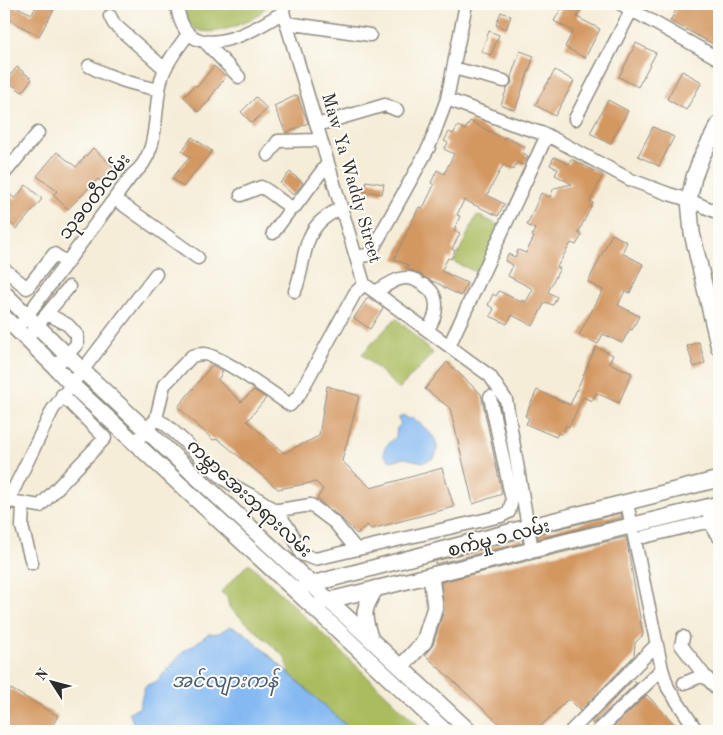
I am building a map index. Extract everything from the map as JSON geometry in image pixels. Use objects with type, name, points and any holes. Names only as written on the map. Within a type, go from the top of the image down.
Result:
[{"type":"main road","points":[[719,124],[702,156],[694,177],[689,200],[692,233],[719,348]]},
{"type":"main road","name":"ကမ္ဘာအေးဘုရားလမ်း","points":[[4,293],[38,318],[66,354],[83,371],[151,424],[311,584],[469,731]]},
{"type":"main road","name":"ကမ္ဘာအေးဘုရားလမ်း","points":[[4,317],[55,367],[66,390],[134,444],[294,589]]},
{"type":"main road","name":"စက်မှု ၁ လမ်း","points":[[294,589],[528,526],[627,503],[716,479]]},
{"type":"main road","name":"စက်မှု ၁ လမ်း","points":[[311,605],[632,526],[714,513]]},
{"type":"main road","points":[[401,667],[424,642],[435,606],[414,556]]},
{"type":"main road","points":[[371,638],[364,619],[367,603],[376,588]]},
{"type":"main road","points":[[294,589],[445,731]]},
{"type":"street","points":[[178,4],[178,12],[188,34],[204,41],[239,77]]},
{"type":"street","points":[[356,257],[367,255],[371,252],[429,147],[447,99],[466,4]]},
{"type":"street","points":[[576,119],[626,7],[719,59]]},
{"type":"street","points":[[204,41],[240,36],[285,13],[370,35]]},
{"type":"street","name":"Maw Ya Waddy Street","points":[[285,13],[364,284],[490,376],[506,400],[532,550]]},
{"type":"street","points":[[110,16],[114,24],[165,69]]},
{"type":"street","name":"သုခဝတီလမ်း","points":[[38,318],[67,263],[132,175],[145,162],[150,152],[159,90],[165,69],[188,34]]},
{"type":"street","points":[[89,66],[124,82],[159,90]]},
{"type":"street","points":[[453,68],[504,80]]},
{"type":"street","points":[[447,99],[548,135],[631,180],[689,200],[719,213]]},
{"type":"street","points":[[317,125],[385,105],[398,110]]},
{"type":"street","points":[[4,174],[38,133]]},
{"type":"street","points":[[449,346],[548,135]]},
{"type":"street","points":[[268,155],[278,141],[321,140]]},
{"type":"street","points":[[273,233],[292,207],[294,208],[298,204],[328,162]]},
{"type":"street","points":[[241,195],[261,187],[272,192],[292,207]]},
{"type":"street","points":[[115,199],[198,258]]},
{"type":"street","points":[[295,290],[300,278],[302,262],[309,239],[318,224],[341,207]]},
{"type":"street","points":[[4,269],[27,288],[54,254],[67,263]]},
{"type":"street","points":[[66,390],[105,438],[40,506],[5,503],[53,409],[66,390],[83,371],[156,274]]},
{"type":"street","points":[[375,292],[398,279],[411,277],[431,289],[437,307],[432,324],[427,330]]},
{"type":"street","points":[[134,444],[151,424],[164,385],[192,356],[205,354],[223,362],[290,405],[299,396],[355,293],[364,284]]},
{"type":"street","points":[[21,334],[69,287]]},
{"type":"street","points":[[38,318],[68,325],[78,335],[77,344],[73,350],[66,354],[55,367]]},
{"type":"street","points":[[151,424],[165,424],[226,480],[246,494],[261,501],[285,522],[294,534],[301,554],[315,558],[501,516],[509,512],[512,500],[490,397]]},
{"type":"street","points":[[627,503],[662,669],[668,688],[697,731]]},
{"type":"street","points":[[23,504],[22,527],[32,564]]},
{"type":"street","points":[[272,511],[311,505],[335,523],[356,549]]},
{"type":"street","points":[[644,537],[714,513],[714,531],[719,537]]},
{"type":"street","points":[[683,637],[681,646],[704,676],[719,691]]},
{"type":"street","points":[[571,731],[656,646]]},
{"type":"street","points":[[598,731],[662,669]]},
{"type":"street","points":[[684,683],[704,676]]},
{"type":"green space","points":[[183,4],[269,4],[259,14],[249,20],[227,29],[212,32],[198,30],[192,26]]},
{"type":"green space","points":[[477,215],[501,226],[478,273],[454,262]]},
{"type":"green space","points":[[396,318],[433,353],[399,389],[362,354]]},
{"type":"green space","points":[[249,563],[424,731],[352,731],[290,674],[285,657],[229,607],[227,597],[221,592]]},
{"type":"water","points":[[403,415],[409,419],[413,417],[432,435],[437,445],[434,458],[423,462],[404,458],[391,461],[384,455],[384,449],[396,437],[397,428],[401,424],[398,419]]},
{"type":"water","name":"အင်လျားကန်","points":[[230,626],[245,633],[352,731],[117,731],[120,727],[127,728],[133,722],[129,712],[139,708],[145,686],[157,681],[185,650],[208,634],[219,633]]},
{"type":"building","points":[[4,4],[10,4],[32,14],[38,4],[57,4],[39,36],[4,17]]},
{"type":"building","points":[[564,4],[584,4],[577,17],[600,29],[585,58],[565,47],[573,31],[554,21]]},
{"type":"building","points":[[663,4],[719,4],[719,47],[670,21],[676,10]]},
{"type":"building","points":[[501,12],[511,16],[506,29],[496,25]]},
{"type":"building","points":[[489,31],[499,35],[491,55],[481,52]]},
{"type":"building","points":[[636,43],[656,53],[638,87],[619,77]]},
{"type":"building","points":[[520,51],[534,56],[515,110],[501,105],[507,88],[512,83],[511,77]]},
{"type":"building","points":[[214,66],[226,77],[210,100],[198,112],[184,97],[195,85],[197,87]]},
{"type":"building","points":[[17,67],[32,79],[22,92],[6,80]]},
{"type":"building","points":[[555,70],[574,81],[555,116],[535,105]]},
{"type":"building","points":[[682,71],[702,82],[686,110],[667,99]]},
{"type":"building","points":[[297,95],[308,123],[286,133],[274,106]]},
{"type":"building","points":[[256,97],[267,109],[252,123],[241,112]]},
{"type":"building","points":[[608,100],[628,111],[610,144],[590,133]]},
{"type":"building","points":[[470,121],[504,139],[505,137],[525,147],[522,152],[528,156],[524,165],[517,162],[513,170],[503,165],[487,195],[504,204],[498,216],[464,200],[457,215],[460,216],[454,230],[460,233],[452,249],[455,251],[451,259],[448,258],[441,271],[467,283],[461,296],[406,268],[408,265],[394,259],[419,207],[423,208],[434,185],[431,183],[437,170],[444,174],[454,154],[444,149],[448,143],[444,141],[449,132],[453,134],[458,126],[465,130]]},
{"type":"building","points":[[653,127],[674,137],[659,166],[638,156]]},
{"type":"building","points":[[192,137],[212,151],[183,187],[172,178],[190,157],[182,151]]},
{"type":"building","points":[[93,148],[114,167],[100,181],[98,179],[68,209],[53,195],[57,191],[37,176],[57,152],[76,167]]},
{"type":"building","points":[[554,157],[569,164],[571,159],[603,175],[590,201],[593,203],[578,233],[582,235],[576,245],[571,243],[557,267],[560,268],[548,292],[557,297],[553,305],[545,302],[533,326],[512,315],[507,324],[490,316],[494,309],[488,305],[493,294],[496,296],[499,291],[521,302],[522,300],[526,302],[533,289],[508,276],[513,265],[505,261],[508,254],[515,257],[518,250],[526,253],[534,237],[532,236],[535,229],[527,225],[541,193],[550,197],[554,188],[572,184],[555,175],[558,169],[550,165]]},
{"type":"building","points":[[290,172],[303,183],[293,195],[280,183]]},
{"type":"building","points":[[366,181],[384,184],[382,194],[364,191]]},
{"type":"building","points":[[26,185],[42,199],[17,229],[4,218],[4,201],[10,194],[15,199]]},
{"type":"building","points":[[612,234],[627,242],[622,253],[643,264],[630,293],[625,291],[618,305],[639,316],[632,330],[630,329],[622,343],[603,334],[598,344],[579,335],[603,290],[588,282]]},
{"type":"building","points":[[368,297],[383,308],[370,329],[354,318]]},
{"type":"building","points":[[699,342],[705,363],[694,367],[687,346]]},
{"type":"building","points":[[596,347],[613,355],[609,363],[632,373],[619,403],[596,393],[592,401],[583,397],[569,427],[566,425],[562,434],[558,433],[556,437],[526,424],[529,418],[525,416],[537,390],[570,405]]},
{"type":"building","points":[[447,362],[481,394],[502,494],[473,504],[450,408],[425,389]]},
{"type":"building","points":[[212,365],[223,371],[218,380],[241,402],[254,390],[266,398],[247,421],[284,453],[319,436],[327,386],[359,396],[342,461],[371,488],[442,468],[454,507],[371,529],[367,525],[357,534],[340,517],[317,499],[323,489],[316,482],[278,489],[218,439],[213,440],[178,407]]},
{"type":"building","points":[[621,513],[622,518],[538,539],[538,534]]},
{"type":"building","points":[[626,537],[643,635],[635,643],[634,656],[580,711],[568,699],[536,731],[507,731],[425,655],[433,645],[444,610],[441,582]]},
{"type":"building","points":[[522,538],[523,543],[435,564],[435,561]]},
{"type":"building","points":[[633,680],[636,683],[593,724],[591,722]]},
{"type":"building","points":[[11,689],[58,716],[49,731],[4,731],[4,702]]},
{"type":"building","points":[[647,695],[681,731],[609,731]]}]
